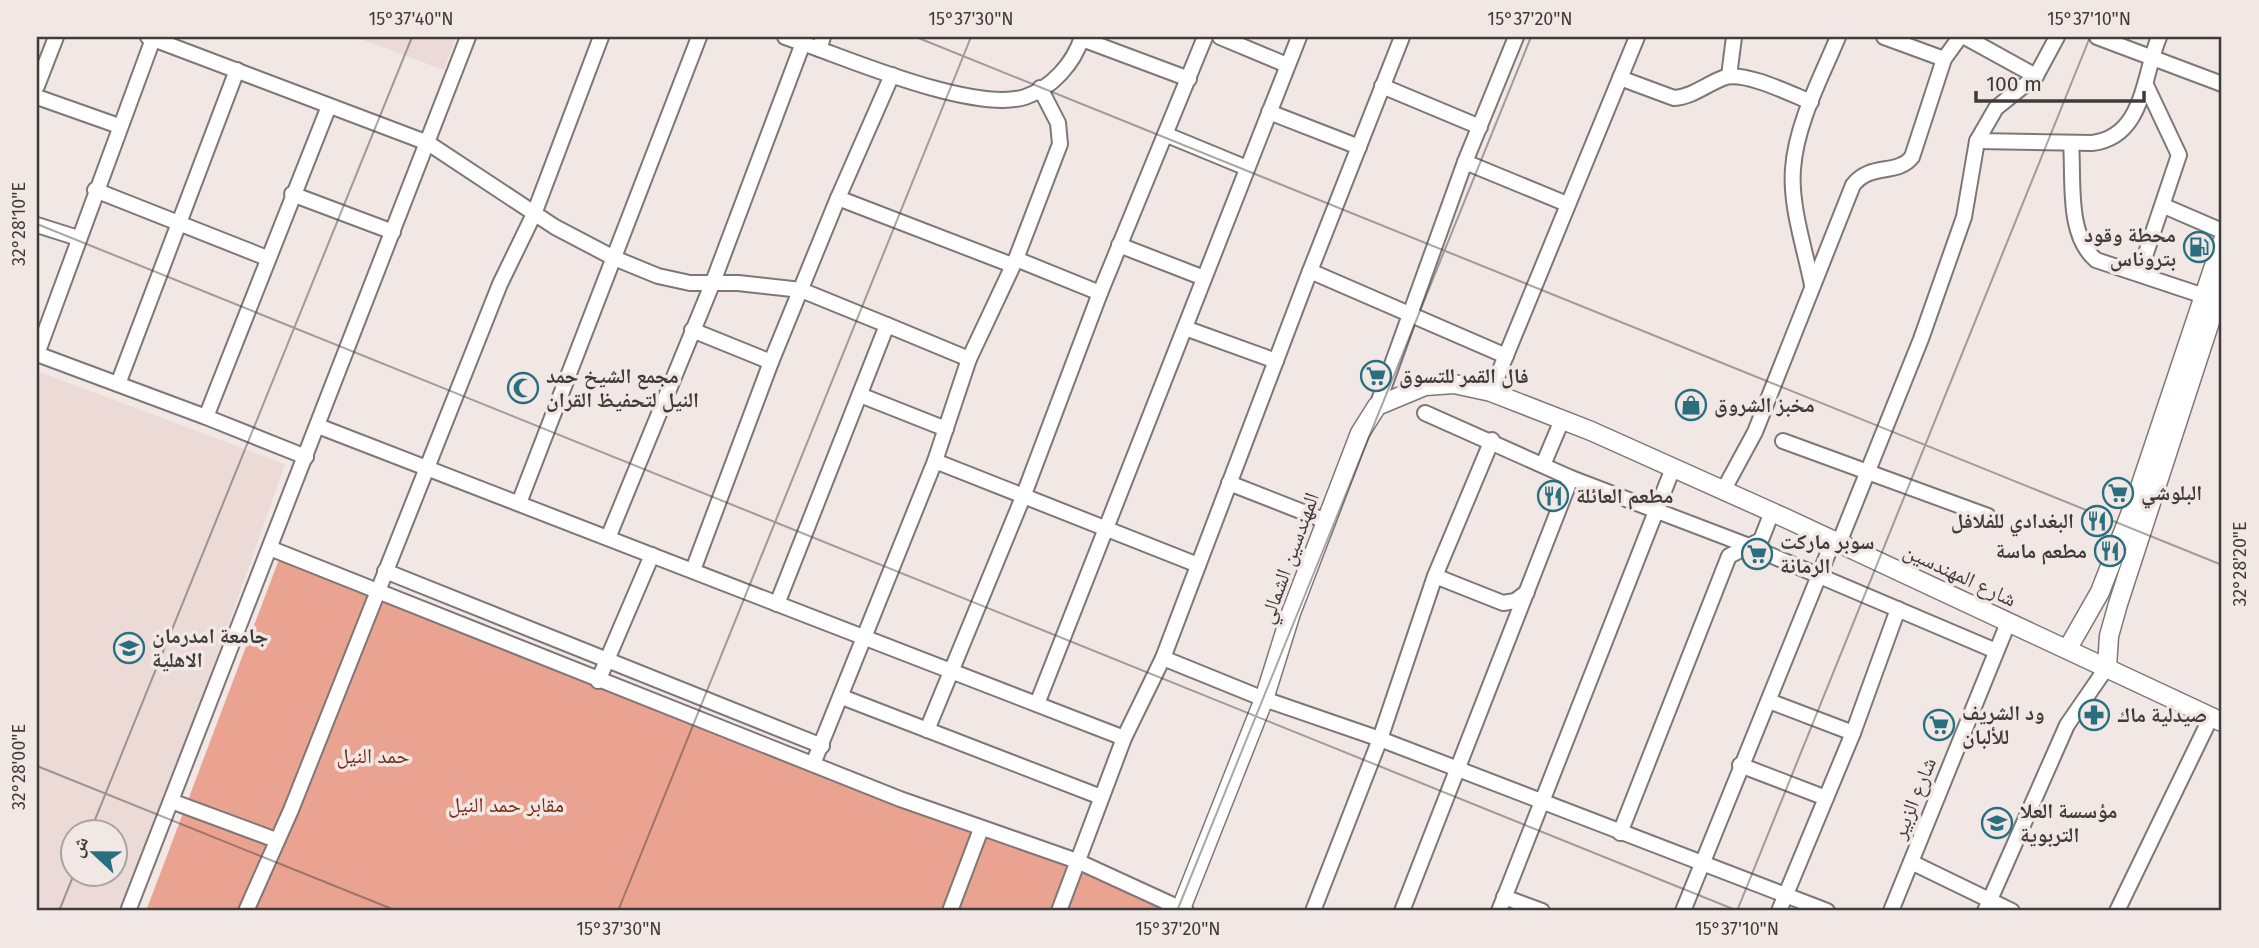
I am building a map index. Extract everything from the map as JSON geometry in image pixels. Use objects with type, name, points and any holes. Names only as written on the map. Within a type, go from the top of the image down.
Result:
[{"type":"main road","points":[[2107,667],[2109,636],[2204,296],[2221,253]]},
{"type":"main road","points":[[2068,648],[2100,592],[2166,432],[2222,285]]},
{"type":"main road","points":[[1377,406],[1406,392],[1435,384],[1454,384],[1491,392],[1562,420]]},
{"type":"main road","name":"المهندسين الشمالي","points":[[1183,910],[1264,699],[1291,613],[1326,521],[1360,433],[1377,406]]},
{"type":"main road","name":"شارع المهندسين","points":[[1562,420],[1772,512],[2008,623],[2068,648],[2217,720]]},
{"type":"street","points":[[37,86],[55,37]]},
{"type":"street","points":[[128,911],[468,37]]},
{"type":"street","points":[[246,911],[500,284],[534,214],[601,37]]},
{"type":"street","points":[[519,503],[699,37]]},
{"type":"street","points":[[785,37],[803,43],[821,43],[892,75],[990,98],[1026,97],[1056,79],[1069,64],[1082,38],[1189,79]]},
{"type":"street","points":[[927,730],[1023,497],[1119,245],[1167,135],[1205,37]]},
{"type":"street","points":[[1220,37],[1287,65]]},
{"type":"street","points":[[1037,704],[1298,37]]},
{"type":"street","points":[[1059,911],[1124,738],[1163,658],[1402,37]]},
{"type":"street","points":[[1377,406],[1413,314],[1465,162],[1516,37]]},
{"type":"street","points":[[1491,392],[1637,37]]},
{"type":"street","points":[[1729,76],[1734,37]]},
{"type":"street","points":[[1812,287],[1793,187],[1793,169],[1811,102],[1838,37]]},
{"type":"street","points":[[1884,37],[1944,59]]},
{"type":"street","points":[[1723,491],[1755,432],[1856,181],[1868,172],[1903,165],[1912,157],[1944,59],[1963,37],[2036,76]]},
{"type":"street","points":[[1683,911],[1818,578],[1869,472],[1964,217],[1977,141],[1996,108],[2036,76],[2057,37]]},
{"type":"street","points":[[2097,37],[2222,84]]},
{"type":"street","points":[[1977,141],[2106,142],[2121,134],[2146,85],[2151,58],[2159,37]]},
{"type":"street","points":[[306,457],[206,416],[37,354],[151,38],[428,143],[534,214],[614,258],[675,281],[801,290],[969,359]]},
{"type":"street","points":[[608,538],[713,282],[803,43]]},
{"type":"street","points":[[118,384],[237,70]]},
{"type":"street","points":[[693,570],[771,362],[892,75]]},
{"type":"street","points":[[1620,78],[1674,98],[1682,98],[1729,76],[1748,79],[1811,102]]},
{"type":"street","points":[[2140,274],[2179,155],[2146,85]]},
{"type":"street","points":[[1382,86],[1480,127]]},
{"type":"street","points":[[814,764],[935,461],[969,359],[1014,262],[1062,135],[1040,88]]},
{"type":"street","points":[[37,97],[120,126]]},
{"type":"street","points":[[206,416],[329,106]]},
{"type":"street","points":[[1269,112],[1359,147]]},
{"type":"street","points":[[1167,135],[1247,168]]},
{"type":"street","points":[[2071,143],[2076,225],[2083,243],[2096,260],[2204,296]]},
{"type":"street","points":[[1465,162],[1567,204]]},
{"type":"street","points":[[95,190],[267,258]]},
{"type":"street","points":[[292,194],[393,232]]},
{"type":"street","points":[[838,198],[1100,293]]},
{"type":"street","points":[[2164,206],[2222,231]]},
{"type":"street","points":[[37,225],[78,238]]},
{"type":"street","points":[[1119,245],[1204,278]]},
{"type":"street","points":[[1310,271],[1506,356]]},
{"type":"street","points":[[777,604],[887,325]]},
{"type":"street","points":[[1185,328],[1276,361]]},
{"type":"street","points":[[692,330],[771,362]]},
{"type":"street","points":[[860,395],[946,429]]},
{"type":"street","points":[[1425,413],[1492,440],[1543,466],[1749,546],[1818,578],[1996,651]]},
{"type":"street","points":[[1543,466],[1562,420]]},
{"type":"street","points":[[317,426],[1124,738]]},
{"type":"street","points":[[1313,911],[1380,738],[1435,576],[1492,440]]},
{"type":"street","points":[[1783,441],[1988,516]]},
{"type":"street","points":[[935,461],[1198,565]]},
{"type":"street","points":[[1542,911],[1502,904],[1673,468]]},
{"type":"street","points":[[1402,911],[1572,478]]},
{"type":"street","points":[[1229,483],[1326,521]]},
{"type":"street","points":[[1620,833],[1729,556],[1761,540],[1772,512]]},
{"type":"street","points":[[271,549],[598,681],[981,830],[1077,861],[1183,910]]},
{"type":"street","points":[[598,681],[652,555]]},
{"type":"street","points":[[385,571],[822,746]]},
{"type":"street","points":[[1435,576],[1503,603],[1515,601],[1527,592]]},
{"type":"street","points":[[1779,911],[1853,733],[1898,609]]},
{"type":"street","name":"شارع الزبير","points":[[1891,911],[2008,623]]},
{"type":"street","points":[[1163,658],[1264,699],[1380,738],[1827,911]]},
{"type":"street","points":[[1987,906],[2067,725],[2107,667]]},
{"type":"street","points":[[842,697],[1101,797]]},
{"type":"street","points":[[1769,701],[1853,733]]},
{"type":"street","points":[[2117,911],[2217,720]]},
{"type":"street","points":[[1740,765],[1826,798]]},
{"type":"street","points":[[170,800],[276,840]]},
{"type":"street","points":[[950,911],[981,830]]},
{"type":"street","points":[[1911,862],[1987,906],[2012,911]]},
{"type":"shaded area","points":[[355,37],[456,37],[444,70]]},
{"type":"shaded area","name":"جامعة امدرمان الاهلية","points":[[37,371],[285,464],[128,911],[37,911]]},
{"type":"green space","name":"حمد النيل","points":[[281,554],[1169,894],[1163,911],[146,911]]},
{"type":"place","name":"محطة وقود بتروناس","points":[[2199,247]]},
{"type":"place","name":"فال القمر للتسوق","points":[[1376,376]]},
{"type":"place","name":"مجمع الشيخ حمد النيل لتحفيظ القران","points":[[523,388]]},
{"type":"place","name":"مخبز الشروق","points":[[1691,405]]},
{"type":"place","name":"البلوشي","points":[[2118,493]]},
{"type":"place","name":"مطعم العائلة","points":[[1553,496]]},
{"type":"place","name":"البغدادي للفلافل","points":[[2097,521]]},
{"type":"place","name":"مطعم ماسة","points":[[2110,551]]},
{"type":"place","name":"سوبر ماركت الرمانة","points":[[1757,554]]},
{"type":"place","name":"جامعة امدرمان الاهلية","points":[[129,648]]},
{"type":"place","name":"صيدلية ماك","points":[[2094,715]]},
{"type":"place","name":"ود الشريف للألبان","points":[[1939,725]]},
{"type":"place","name":"مؤسسة العلا التربوية","points":[[1997,823]]},
{"type":"park label","name":"مقابر حمد النيل","points":[[506,805]]}]
